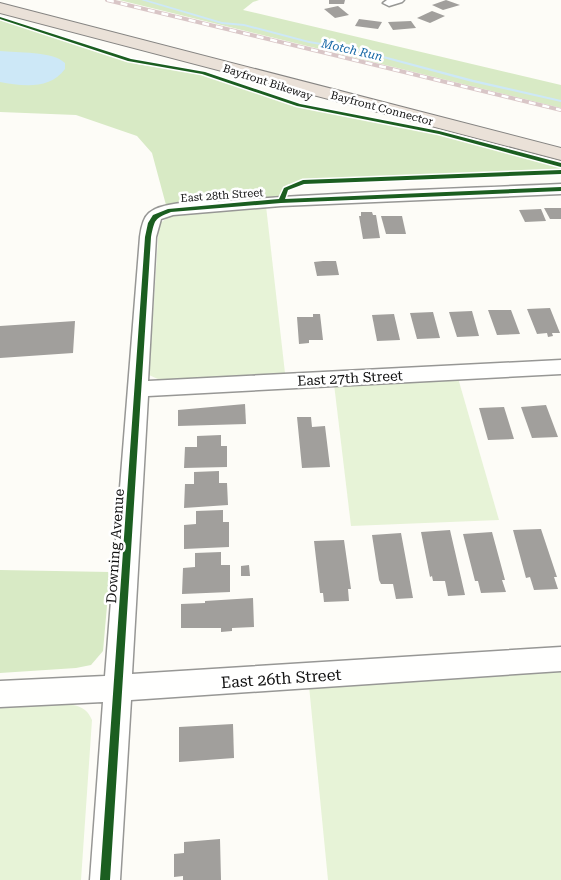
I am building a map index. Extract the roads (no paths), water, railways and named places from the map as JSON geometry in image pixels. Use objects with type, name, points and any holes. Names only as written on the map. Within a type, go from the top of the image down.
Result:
[{"type":"highway","name":"Bayfront Connector","points":[[11,0],[561,140]]},
{"type":"highway","name":"Bayfront Connector","points":[[0,8],[561,154]]},
{"type":"street","name":"East 28th Street","points":[[154,216],[170,210],[281,201],[561,189]]},
{"type":"street","name":"Downing Avenue","points":[[105,880],[148,237],[150,223],[154,216]]},
{"type":"street","name":"East 27th Street","points":[[139,389],[561,367]]},
{"type":"street","name":"East 26th Street","points":[[0,694],[561,659]]},
{"type":"water","points":[[0,51],[52,56],[65,63],[65,69],[52,80],[35,85],[17,85],[0,82]]},
{"type":"waterway","name":"Motch Run","points":[[143,0],[222,23],[244,25],[309,42],[357,50],[473,81],[561,101]]},
{"type":"railway","points":[[107,0],[561,110]]}]
